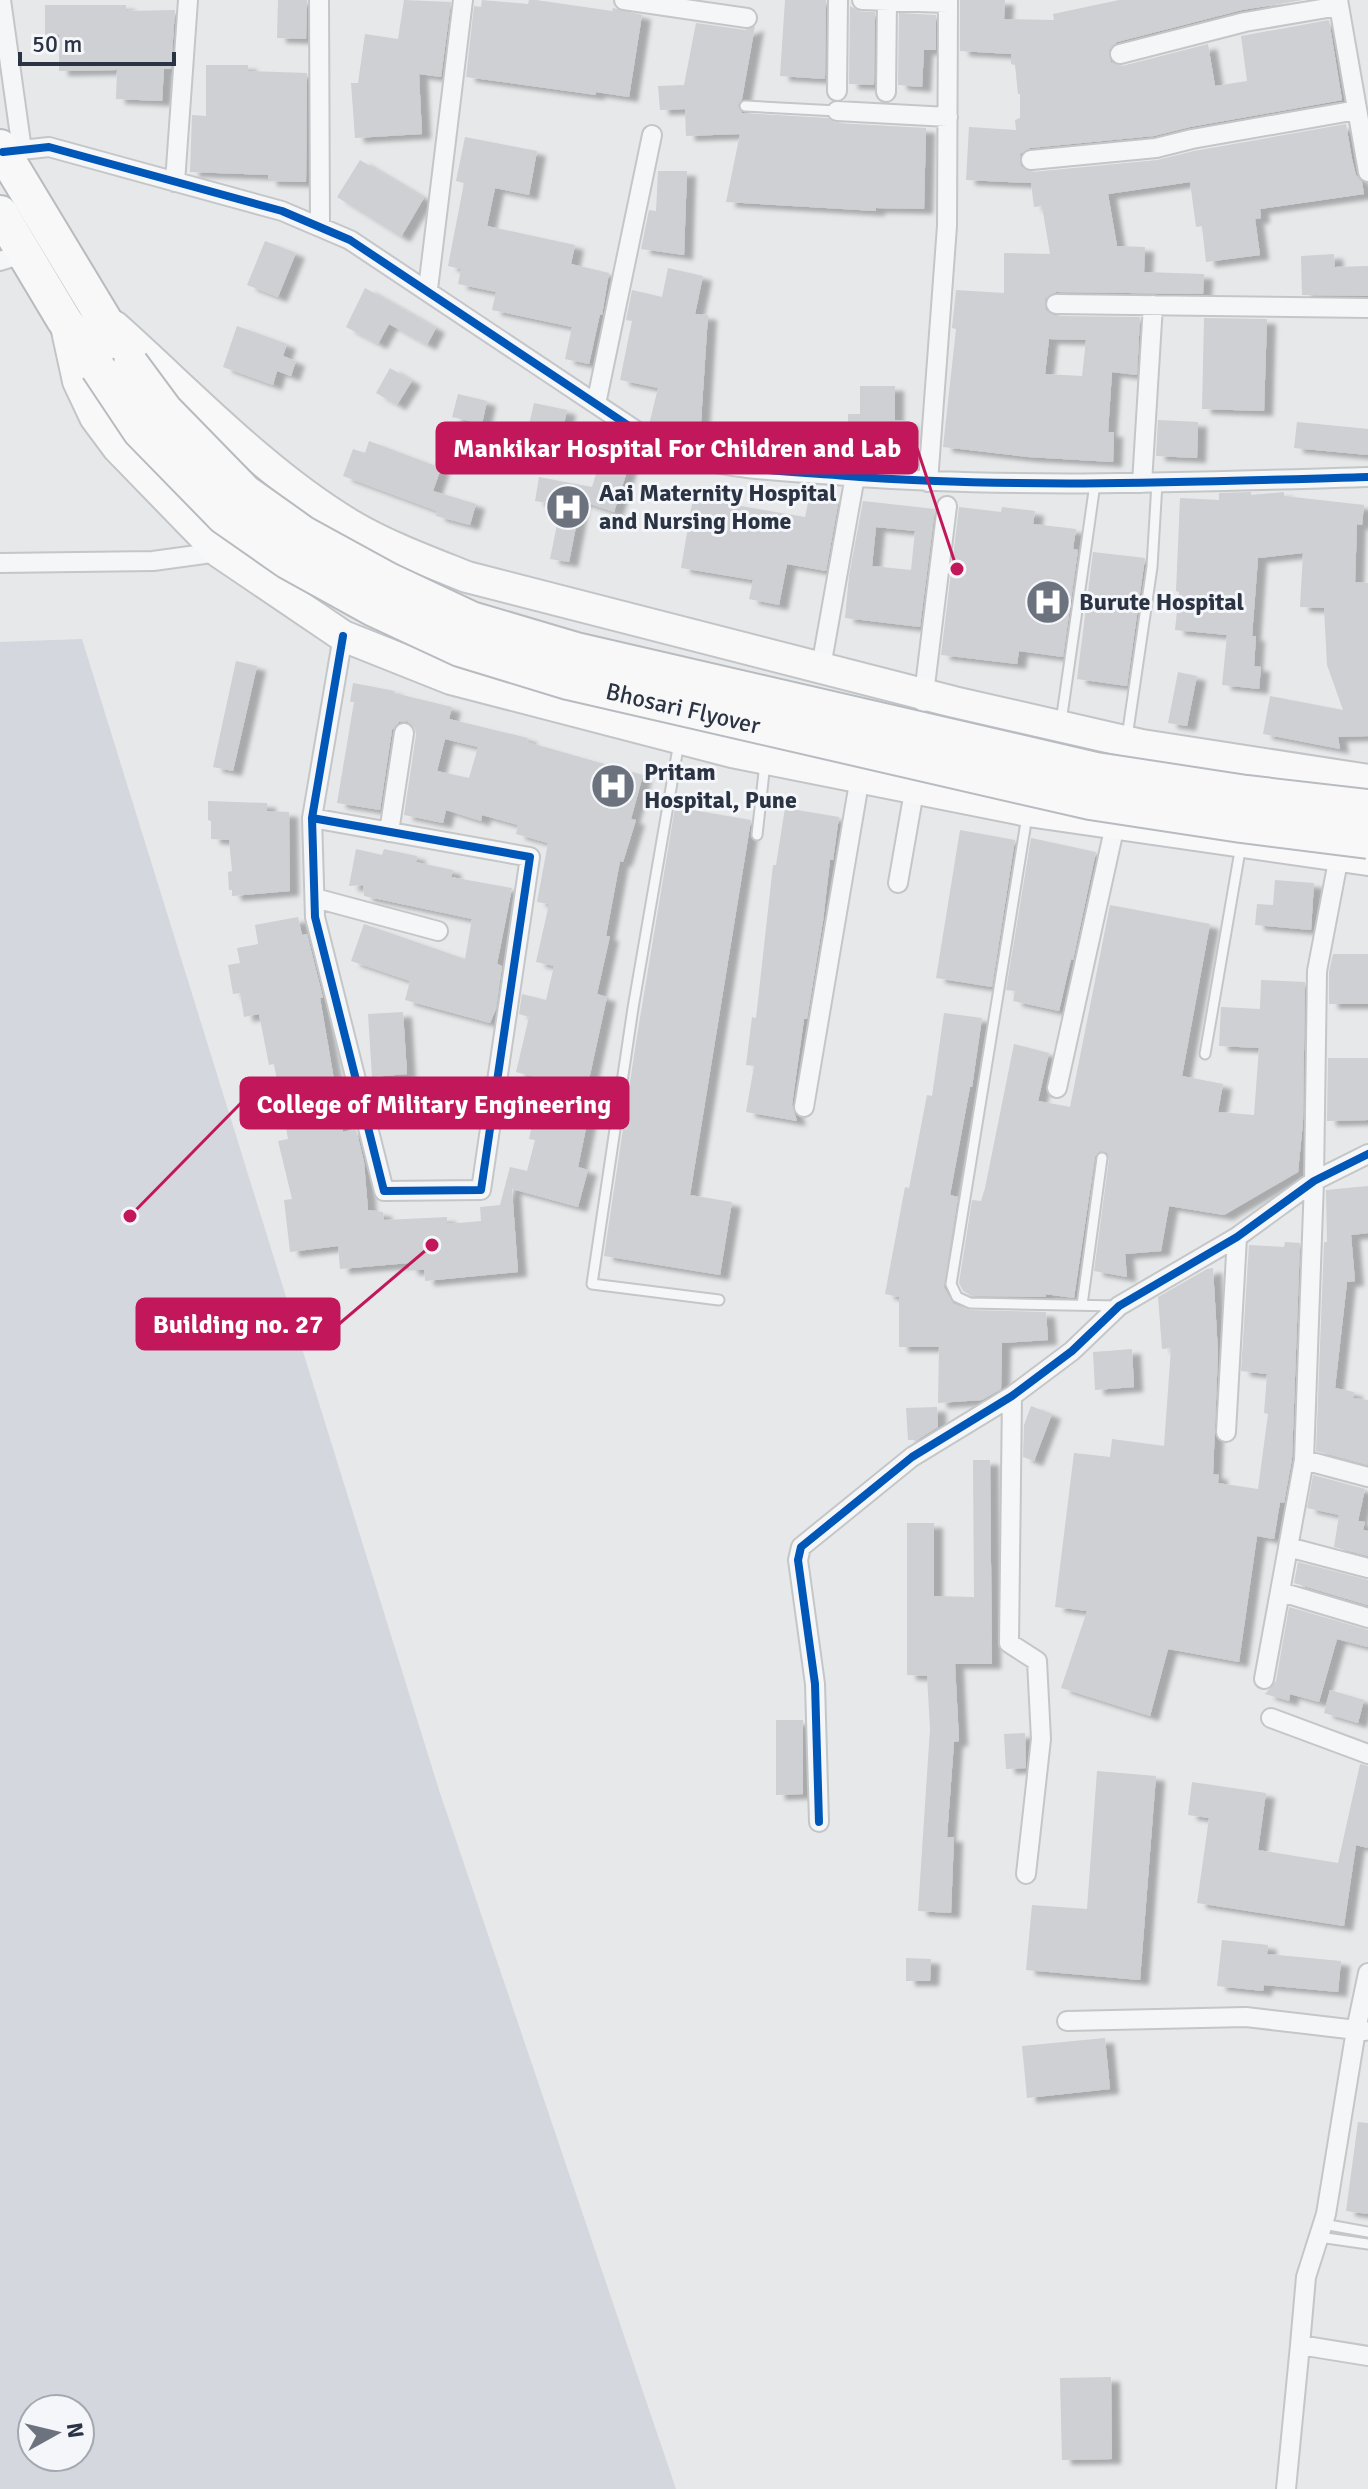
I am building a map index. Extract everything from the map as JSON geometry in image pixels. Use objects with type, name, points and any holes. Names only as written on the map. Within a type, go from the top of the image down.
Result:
[{"type":"highway","name":"Bhosari Flyover","points":[[8,149],[131,364],[165,410],[245,492],[304,534],[388,580],[471,619],[591,654],[1096,770],[1246,793],[1368,807]]},
{"type":"highway","name":"Bhosari Flyover","points":[[0,213],[11,258],[64,320],[140,431],[224,517],[300,568],[374,609],[460,649],[568,682],[1090,802],[1358,852]]},
{"type":"main road","points":[[101,314],[276,472],[348,524],[403,552],[467,577],[1126,741],[1368,780]]},
{"type":"main road","points":[[64,320],[78,381],[95,417],[118,448],[219,552],[343,636],[451,679],[680,739],[766,758],[1028,811],[1115,825],[1241,842],[1358,852]]},
{"type":"street","points":[[1,0],[8,149],[49,147],[282,211],[350,240],[428,289],[662,448],[692,460],[731,467],[928,482],[1095,484],[1368,477]]},
{"type":"street","points":[[175,182],[188,0]]},
{"type":"street","points":[[319,0],[320,227]]},
{"type":"street","points":[[428,289],[463,0]]},
{"type":"street","points":[[624,0],[747,18]]},
{"type":"street","points":[[837,91],[838,0]]},
{"type":"street","points":[[862,0],[948,2],[947,226],[928,482]]},
{"type":"street","points":[[886,92],[887,1]]},
{"type":"street","points":[[1120,54],[1245,22],[1339,3],[1368,172]]},
{"type":"street","points":[[1031,160],[1156,148],[1357,110]]},
{"type":"street","points":[[837,111],[948,117]]},
{"type":"street","points":[[596,404],[652,135]]},
{"type":"street","points":[[1056,304],[1368,308]]},
{"type":"street","points":[[1149,483],[1153,305]]},
{"type":"street","points":[[821,667],[855,476]]},
{"type":"street","points":[[898,883],[915,787],[947,506]]},
{"type":"street","points":[[0,563],[153,561],[219,552]]},
{"type":"street","points":[[312,818],[530,857],[481,1190],[384,1191],[315,917],[312,818],[343,636]]},
{"type":"street","points":[[389,832],[404,733]]},
{"type":"street","points":[[804,1107],[860,777]]},
{"type":"street","points":[[1057,1088],[1115,825]]},
{"type":"street","points":[[1264,1679],[1304,1460],[1314,1181],[1317,971],[1358,852]]},
{"type":"street","points":[[315,898],[438,931]]},
{"type":"street","points":[[819,1822],[815,1684],[799,1570],[801,1547],[912,1457],[1012,1396],[1072,1351],[1119,1306],[1237,1237],[1314,1181],[1368,1154]]},
{"type":"street","points":[[1226,1432],[1237,1237]]},
{"type":"street","points":[[1012,1396],[1009,1643],[1037,1661],[1041,1739],[1026,1874]]},
{"type":"street","points":[[1304,1460],[1368,1477]]},
{"type":"street","points":[[1288,1547],[1368,1568]]},
{"type":"street","points":[[1281,1592],[1368,1618]]},
{"type":"street","points":[[1271,1718],[1368,1754]]},
{"type":"street","points":[[1286,2489],[1306,2277],[1321,2230],[1362,2031],[1368,1973]]},
{"type":"street","points":[[1067,2021],[1246,2017],[1362,2031]]},
{"type":"street","points":[[1300,2345],[1368,2356]]},
{"type":"lane","points":[[745,106],[837,111]]},
{"type":"lane","points":[[1126,741],[1152,567],[1149,483]]},
{"type":"lane","points":[[1060,726],[1095,484]]},
{"type":"lane","points":[[680,739],[633,1008],[592,1284],[719,1300]]},
{"type":"lane","points":[[757,835],[766,758]]},
{"type":"lane","points":[[1028,811],[951,1284],[957,1297],[970,1303],[1119,1306]]},
{"type":"lane","points":[[1205,1054],[1241,842]]},
{"type":"lane","points":[[1082,1305],[1102,1158]]},
{"type":"lane","points":[[1321,2230],[1368,2232]]},
{"type":"lane","points":[[1321,2230],[1368,2244]]},
{"type":"shaded area","points":[[82,639],[439,1790],[676,2489],[0,2489],[0,642]]},
{"type":"building","points":[[278,0],[307,0],[306,39],[277,38]]},
{"type":"building","points":[[404,0],[451,2],[441,77],[419,74],[422,134],[355,138],[351,83],[358,83],[365,34],[398,39]]},
{"type":"building","points":[[482,0],[528,4],[529,0],[536,0],[612,11],[613,8],[642,15],[629,97],[466,77],[474,6],[481,7]]},
{"type":"building","points":[[785,0],[826,0],[825,79],[780,76]]},
{"type":"building","points":[[960,0],[1005,0],[1004,19],[1054,20],[1053,14],[1119,0],[1303,0],[1242,10],[1117,42],[1109,50],[1111,62],[1122,66],[1208,44],[1215,86],[1247,81],[1241,36],[1329,20],[1342,100],[1154,136],[1030,148],[1020,154],[1021,166],[1032,172],[1157,160],[1346,124],[1356,175],[1362,182],[1364,194],[1260,209],[1261,218],[1255,219],[1260,255],[1206,262],[1202,226],[1196,227],[1190,182],[1108,194],[1117,246],[1145,247],[1144,272],[1204,274],[1203,294],[1056,292],[1045,299],[1046,310],[1055,316],[1140,317],[1137,375],[1112,372],[1108,432],[1114,432],[1113,462],[1028,457],[943,447],[956,329],[952,328],[956,290],[1004,293],[1004,253],[1050,254],[1042,206],[1034,207],[1031,183],[966,180],[969,127],[1016,130],[1015,120],[1020,118],[1020,94],[1011,54],[960,51]],"holes":[[[1049,339],[1086,340],[1082,376],[1045,374]]]},
{"type":"building","points":[[45,5],[126,5],[126,11],[175,10],[171,69],[164,69],[162,101],[116,99],[117,70],[59,71],[59,35],[45,35]]},
{"type":"building","points":[[850,6],[861,12],[875,12],[874,85],[849,84]]},
{"type":"building","points":[[899,13],[936,15],[936,50],[924,50],[922,87],[898,85]]},
{"type":"building","points":[[696,23],[745,30],[755,26],[742,99],[738,105],[742,113],[926,128],[924,209],[876,208],[876,211],[726,202],[740,134],[686,136],[685,109],[660,110],[658,86],[684,85]]},
{"type":"building","points":[[206,65],[248,65],[248,71],[307,73],[306,182],[268,181],[268,175],[190,172],[192,115],[206,116]]},
{"type":"building","points":[[465,137],[537,151],[529,195],[495,188],[487,226],[575,245],[571,264],[609,273],[589,364],[565,359],[572,327],[492,310],[496,292],[458,284],[461,269],[448,266],[464,183],[456,181]]},
{"type":"building","points":[[360,160],[424,198],[401,237],[337,197]]},
{"type":"building","points":[[658,171],[687,171],[684,255],[641,249],[649,210],[656,211]]},
{"type":"building","points":[[265,241],[296,253],[278,297],[247,285]]},
{"type":"building","points":[[1334,254],[1335,267],[1368,266],[1368,296],[1302,295],[1301,256]]},
{"type":"building","points":[[668,268],[703,276],[695,314],[708,315],[701,422],[786,427],[785,453],[762,451],[762,447],[694,441],[694,437],[653,428],[649,425],[658,388],[620,380],[632,321],[626,320],[632,290],[662,297]]},
{"type":"building","points":[[365,288],[436,328],[427,345],[389,324],[378,344],[346,327]]},
{"type":"building","points":[[1204,318],[1267,319],[1264,411],[1202,409]]},
{"type":"building","points":[[237,326],[287,344],[283,356],[296,361],[291,376],[277,371],[273,385],[223,367]]},
{"type":"building","points":[[390,368],[412,381],[397,405],[376,393]]},
{"type":"building","points":[[860,386],[895,386],[895,420],[909,421],[909,441],[848,440],[848,414],[860,414]]},
{"type":"building","points":[[458,394],[487,401],[482,424],[452,417]]},
{"type":"building","points":[[534,403],[567,410],[555,466],[521,459]]},
{"type":"building","points":[[1158,420],[1198,422],[1197,458],[1156,456]]},
{"type":"building","points":[[1297,422],[1368,429],[1368,455],[1294,448]]},
{"type":"building","points":[[369,441],[441,468],[433,491],[476,504],[470,525],[436,516],[437,511],[343,476],[353,449],[365,453]]},
{"type":"building","points":[[602,454],[630,462],[614,512],[581,501],[569,562],[550,559],[561,505],[535,501],[539,477],[592,487]]},
{"type":"building","points":[[1251,492],[1251,495],[1284,492],[1284,496],[1364,505],[1362,525],[1357,524],[1355,582],[1368,583],[1368,736],[1338,737],[1340,749],[1263,734],[1270,696],[1343,710],[1327,665],[1324,608],[1300,607],[1303,553],[1258,558],[1252,636],[1256,636],[1254,666],[1261,667],[1259,689],[1222,685],[1227,635],[1175,630],[1179,592],[1176,591],[1180,498],[1219,500],[1219,493]]},
{"type":"building","points":[[810,493],[839,499],[826,571],[787,564],[779,605],[749,599],[753,580],[681,568],[693,498],[805,517]]},
{"type":"building","points":[[863,501],[935,509],[920,627],[845,618],[849,576]],"holes":[[[876,527],[915,531],[911,570],[872,566]]]},
{"type":"building","points":[[959,507],[1001,512],[1002,507],[1035,511],[1033,524],[1076,529],[1073,549],[1078,550],[1063,657],[1019,651],[1017,664],[941,655]]},
{"type":"building","points":[[1093,552],[1145,558],[1127,686],[1077,679]]},
{"type":"building","points":[[236,661],[257,666],[233,771],[213,767]]},
{"type":"building","points":[[1178,672],[1197,676],[1187,726],[1168,723]]},
{"type":"building","points":[[353,683],[395,691],[452,707],[449,719],[528,738],[527,742],[643,775],[631,819],[636,820],[623,862],[620,861],[606,936],[610,936],[597,994],[607,997],[583,1107],[590,1109],[578,1167],[588,1170],[578,1207],[512,1189],[518,1272],[425,1281],[424,1270],[409,1270],[409,1263],[340,1269],[338,1246],[290,1252],[284,1200],[292,1199],[278,1141],[288,1139],[274,1064],[269,1065],[259,1014],[244,1017],[240,993],[233,994],[228,965],[240,963],[237,948],[258,944],[255,925],[298,917],[302,935],[307,934],[323,998],[320,998],[343,1132],[356,1129],[364,1162],[368,1210],[383,1212],[384,1220],[447,1217],[447,1224],[481,1221],[480,1207],[500,1205],[510,1167],[527,1171],[535,1140],[529,1139],[542,1079],[516,1072],[529,1017],[519,1014],[522,994],[546,1000],[554,966],[536,962],[549,904],[537,902],[548,843],[516,834],[518,825],[482,815],[481,821],[446,810],[443,823],[404,815],[416,735],[415,728],[407,721],[399,722],[392,730],[380,810],[337,803],[354,702],[350,702]],"holes":[[[445,739],[478,747],[469,778],[437,771]]]},
{"type":"building","points":[[208,801],[267,803],[267,811],[289,812],[290,891],[232,896],[228,872],[232,871],[229,840],[211,839]]},
{"type":"building","points":[[675,807],[751,820],[690,1195],[732,1202],[720,1275],[604,1256]]},
{"type":"building","points":[[785,808],[839,817],[792,1105],[797,1121],[746,1112],[754,1066],[746,1065],[752,1017],[756,1018],[773,865],[776,865]]},
{"type":"building","points":[[960,830],[1015,840],[992,987],[936,978]]},
{"type":"building","points":[[1031,838],[1096,852],[1059,1011],[1013,1001],[1015,991],[1006,990]]},
{"type":"building","points":[[356,849],[382,855],[384,849],[417,856],[416,862],[453,870],[451,877],[512,888],[497,964],[502,966],[496,1009],[490,1023],[405,1000],[410,981],[351,961],[364,924],[465,959],[472,919],[364,896],[363,885],[349,886]]},
{"type":"building","points":[[1275,880],[1314,883],[1311,930],[1255,925],[1257,904],[1273,905]]},
{"type":"building","points":[[1110,905],[1210,924],[1182,1076],[1223,1084],[1218,1112],[1254,1115],[1259,1048],[1219,1046],[1221,1007],[1260,1009],[1261,980],[1305,982],[1303,1122],[1298,1172],[1224,1215],[1169,1206],[1161,1251],[1125,1254],[1127,1277],[1094,1271],[1109,1159],[1107,1153],[1100,1151],[1095,1157],[1074,1298],[1045,1294],[1046,1297],[972,1296],[963,1291],[959,1283],[972,1200],[981,1201],[985,1188],[1014,1044],[1049,1053],[1038,1101],[1070,1107]]},
{"type":"building","points":[[1333,954],[1368,954],[1368,1004],[1329,1004],[1329,972]]},
{"type":"building","points":[[403,1012],[407,1074],[372,1077],[368,1014]]},
{"type":"building","points":[[944,1013],[982,1018],[972,1087],[950,1195],[958,1197],[944,1287],[953,1303],[967,1310],[1046,1312],[1048,1340],[1002,1343],[1001,1389],[982,1400],[938,1403],[939,1347],[899,1347],[899,1297],[885,1294],[905,1187],[909,1188],[927,1095],[932,1096]]},
{"type":"building","points":[[1328,1058],[1368,1058],[1368,1120],[1327,1121]]},
{"type":"building","points":[[1368,1186],[1368,1233],[1351,1235],[1355,1281],[1347,1282],[1335,1388],[1354,1392],[1353,1398],[1368,1400],[1368,1465],[1316,1451],[1324,1242],[1327,1242],[1326,1190]]},
{"type":"building","points":[[1285,1242],[1300,1243],[1292,1459],[1274,1539],[1257,1536],[1239,1662],[1168,1649],[1150,1716],[1061,1688],[1087,1611],[1055,1607],[1074,1453],[1110,1457],[1112,1439],[1164,1446],[1171,1348],[1162,1349],[1158,1297],[1213,1268],[1218,1353],[1213,1474],[1219,1475],[1218,1483],[1258,1489],[1268,1414],[1264,1413],[1267,1374],[1241,1371],[1249,1245],[1284,1247]]},
{"type":"building","points":[[1132,1349],[1134,1387],[1095,1390],[1093,1352]]},
{"type":"building","points":[[1031,1406],[1052,1414],[1034,1461],[1023,1457],[1024,1425]]},
{"type":"building","points":[[937,1407],[938,1427],[917,1440],[908,1440],[906,1408]]},
{"type":"building","points":[[973,1460],[990,1460],[992,1664],[955,1664],[959,1741],[954,1742],[947,1837],[954,1837],[951,1913],[918,1911],[930,1729],[927,1676],[907,1675],[907,1523],[934,1523],[934,1596],[974,1597]]},
{"type":"building","points":[[1313,1475],[1365,1489],[1358,1521],[1365,1522],[1363,1530],[1368,1531],[1368,1556],[1334,1547],[1339,1515],[1307,1508]]},
{"type":"building","points":[[1298,1562],[1368,1580],[1368,1605],[1294,1583]]},
{"type":"building","points":[[1289,1607],[1368,1630],[1368,1647],[1337,1639],[1319,1702],[1290,1694],[1289,1701],[1265,1694],[1276,1681]]},
{"type":"building","points":[[1330,1690],[1364,1700],[1358,1723],[1324,1713]]},
{"type":"building","points":[[776,1720],[803,1720],[803,1794],[776,1795]]},
{"type":"building","points":[[1025,1733],[1026,1768],[1006,1769],[1004,1734]]},
{"type":"building","points":[[1360,1764],[1368,1766],[1368,1848],[1356,1845],[1344,1926],[1197,1903],[1209,1818],[1188,1815],[1192,1782],[1266,1793],[1258,1850],[1338,1863]]},
{"type":"building","points":[[1097,1771],[1156,1776],[1140,1980],[1026,1970],[1032,1905],[1087,1909]]},
{"type":"building","points":[[1222,1940],[1268,1945],[1267,1954],[1341,1961],[1338,1992],[1264,1985],[1263,1991],[1217,1986]]},
{"type":"building","points":[[906,1958],[931,1959],[930,1981],[906,1981]]},
{"type":"building","points":[[1105,2038],[1110,2089],[1027,2098],[1022,2046]]},
{"type":"building","points":[[1358,2122],[1368,2123],[1368,2214],[1346,2211]]},
{"type":"building","points":[[1111,2377],[1112,2459],[1062,2460],[1060,2378]]},
{"type":"cycle path","points":[[3,152],[49,147],[282,211],[350,240],[662,448],[684,456],[730,466],[777,471],[977,482],[1108,483],[1368,477]]},
{"type":"cycle path","points":[[312,818],[530,857],[481,1190],[384,1191],[315,917],[312,818],[343,636]]},
{"type":"cycle path","points":[[819,1822],[815,1684],[798,1560],[801,1547],[912,1457],[1012,1396],[1072,1351],[1119,1306],[1237,1237],[1314,1181],[1368,1154]]},
{"type":"place","name":"Aai Maternity Hospital and Nursing Home","points":[[568,507]]},
{"type":"place","name":"Mankikar Hospital For Children and Lab","points":[[957,569]]},
{"type":"place","name":"Burute Hospital","points":[[1048,602]]},
{"type":"place","name":"Pritam Hospital, Pune","points":[[613,786]]},
{"type":"place","name":"College of Military Engineering","points":[[130,1216]]},
{"type":"place","name":"Building no. 27","points":[[432,1245]]}]
